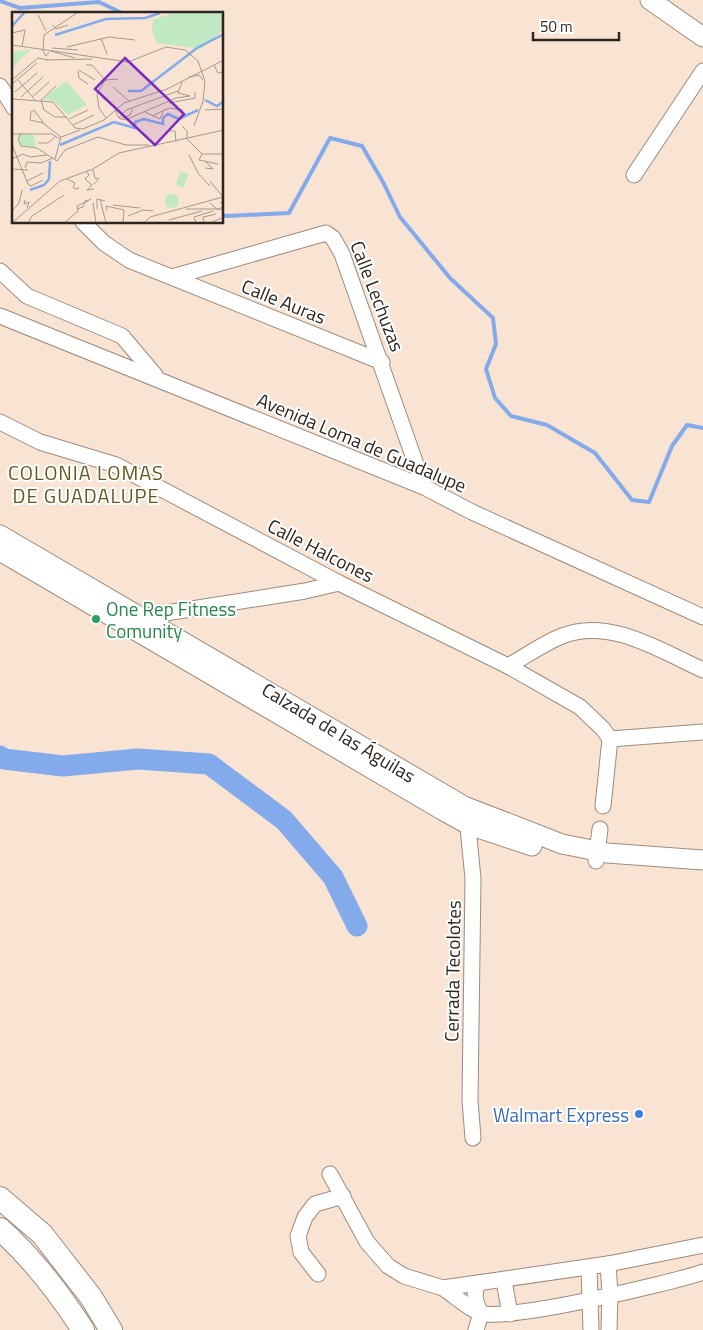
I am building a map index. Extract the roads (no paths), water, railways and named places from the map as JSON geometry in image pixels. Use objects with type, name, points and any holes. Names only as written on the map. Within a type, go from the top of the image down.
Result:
[{"type":"highway","points":[[0,1198],[42,1234],[91,1297],[111,1330]]},
{"type":"highway","points":[[0,1229],[28,1258],[68,1306],[83,1330]]},
{"type":"main road","points":[[660,3],[703,37]]},
{"type":"main road","name":"Calzada de las Águilas","points":[[0,535],[140,615],[464,806],[596,856],[703,860]]},
{"type":"main road","name":"Calzada de las Águilas","points":[[0,552],[469,825],[530,845],[662,868],[703,868]]},
{"type":"street","points":[[634,174],[703,71]]},
{"type":"street","points":[[0,86],[12,105]]},
{"type":"street","points":[[85,224],[104,244],[129,260],[172,277]]},
{"type":"street","name":"Calle Lechuzas","points":[[172,277],[326,233],[333,238],[342,254],[382,362],[424,487]]},
{"type":"street","points":[[0,271],[27,296],[122,336],[156,377]]},
{"type":"street","name":"Calle Auras","points":[[172,277],[382,362]]},
{"type":"street","name":"Avenida Loma de Guadalupe","points":[[0,316],[156,377],[424,487],[472,512],[703,617]]},
{"type":"street","name":"Calle Halcones","points":[[0,422],[40,442],[116,465],[339,583],[508,666],[580,707],[603,729],[610,739]]},
{"type":"street","points":[[122,623],[140,615],[304,591],[339,583]]},
{"type":"street","points":[[508,666],[562,636],[585,630],[616,632],[703,670]]},
{"type":"street","points":[[603,806],[610,739],[703,732]]},
{"type":"street","name":"Cerrada Tecolotes","points":[[464,806],[469,825],[473,879],[470,1100],[473,1138]]},
{"type":"street","points":[[596,856],[600,829]]},
{"type":"street","points":[[330,1174],[367,1242],[388,1266],[404,1276],[443,1288],[481,1313],[510,1314],[610,1294],[703,1272]]},
{"type":"street","points":[[318,1274],[302,1252],[298,1236],[305,1217],[315,1204],[342,1196]]},
{"type":"street","points":[[443,1288],[504,1281],[608,1264],[703,1245]]},
{"type":"street","points":[[589,1267],[591,1323],[609,1323],[608,1264]]},
{"type":"street","points":[[504,1281],[510,1314]]},
{"type":"street","points":[[476,1330],[481,1313],[476,1303],[475,1292],[478,1283]]},
{"type":"waterway","points":[[0,1],[20,8],[99,2],[120,12]]},
{"type":"waterway","points":[[224,215],[289,213],[330,138],[362,146],[383,182],[400,217],[450,278],[493,318],[496,344],[486,369],[495,398],[511,416],[547,425],[595,453],[632,500],[649,502],[672,446],[687,425],[703,428]]},
{"type":"waterway","points":[[0,756],[4,759],[63,766],[138,759],[209,764],[284,820],[333,877],[357,926]]},
{"type":"place","name":"One Rep Fitness Comunity","points":[[96,619]]},
{"type":"place","name":"Walmart Express","points":[[639,1114]]},
{"type":"district","name":"COLONIA LOMAS DE GUADALUPE","points":[[86,484]]}]
